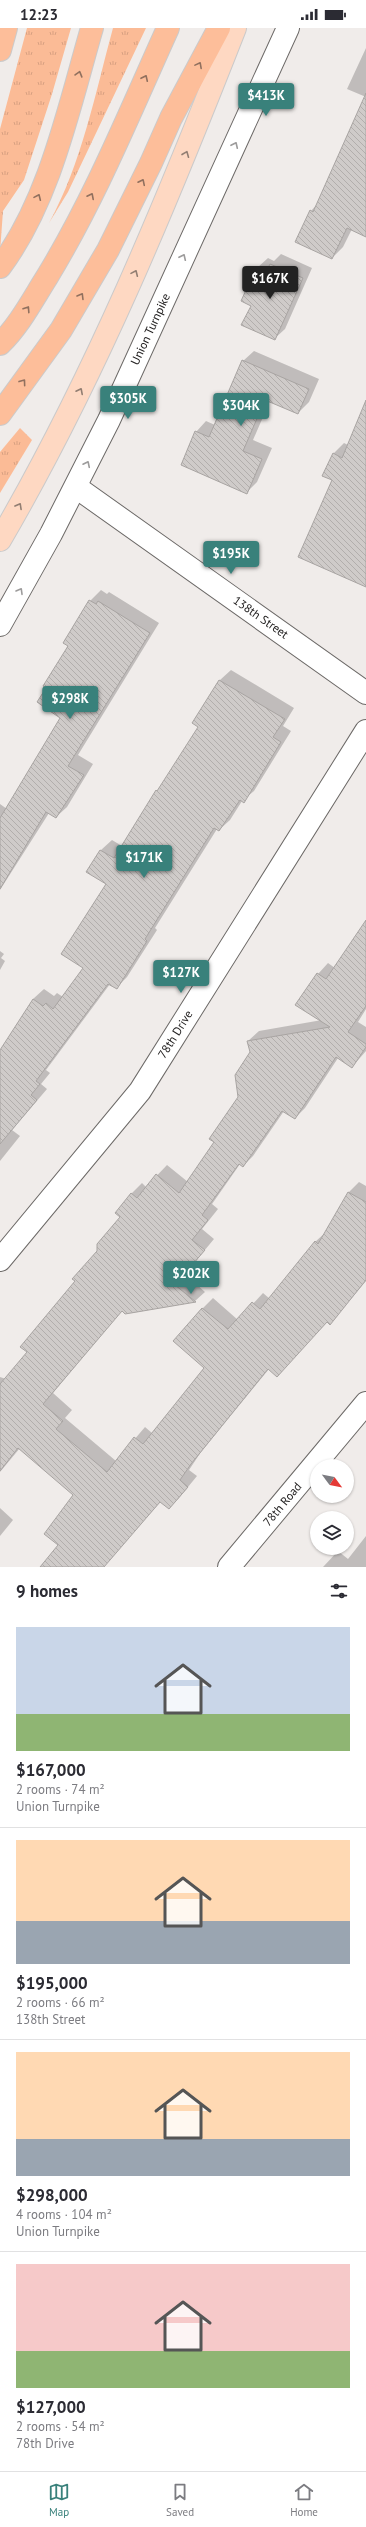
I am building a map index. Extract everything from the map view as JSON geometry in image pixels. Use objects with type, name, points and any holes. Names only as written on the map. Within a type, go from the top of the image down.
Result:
[{"type":"highway","points":[[0,50],[6,28]]},
{"type":"highway","points":[[0,267],[20,232],[54,158],[92,28]]},
{"type":"highway","points":[[2,342],[40,289],[80,217],[168,28]]},
{"type":"highway","points":[[0,414],[60,330],[108,250],[151,163],[171,118],[219,28]]},
{"type":"main road","points":[[0,540],[72,406],[125,296],[173,185],[234,28]]},
{"type":"street","name":"Union Turnpike","points":[[0,625],[76,487],[109,420],[288,28]]},
{"type":"street","name":"138th Street","points":[[76,487],[366,693]]},
{"type":"street","name":"78th Drive","points":[[0,1260],[140,1091],[366,731]]},
{"type":"street","name":"78th Road","points":[[229,1567],[366,1403]]},
{"type":"green space","points":[[27,28],[71,28],[52,94],[24,180],[3,211],[0,252],[0,129]]},
{"type":"green space","points":[[113,28],[146,28],[68,192],[49,223],[70,176],[87,128]]},
{"type":"green space","points":[[20,428],[32,440],[0,493],[0,452]]},
{"type":"building","points":[[366,93],[366,237],[347,228],[332,259],[295,242],[310,210],[313,212]]},
{"type":"building","points":[[270,264],[303,278],[275,340],[241,325],[251,306],[241,301],[256,268],[266,272]]},
{"type":"building","points":[[242,360],[309,389],[298,414],[265,400],[243,451],[262,459],[247,494],[181,465],[195,431],[209,437]]},
{"type":"building","points":[[366,400],[366,587],[298,557],[332,480],[322,476],[333,453],[342,458]]},
{"type":"building","points":[[89,600],[96,604],[98,601],[150,633],[68,766],[84,775],[56,818],[46,812],[0,889],[0,818],[60,718],[37,702],[46,688],[43,686],[68,646],[63,643]]},
{"type":"building","points":[[219,680],[285,719],[273,737],[281,742],[244,803],[240,800],[219,831],[214,828],[145,939],[147,941],[117,989],[108,984],[36,1081],[40,1084],[31,1095],[37,1100],[0,1144],[0,1050],[33,999],[43,1006],[46,1003],[53,1009],[83,968],[61,954],[106,884],[86,872],[100,850],[114,858],[156,790],[157,791],[198,727],[192,723]]},
{"type":"building","points":[[366,920],[366,1006],[348,1032],[366,1044],[366,1047],[352,1068],[336,1057],[295,1119],[282,1111],[243,1167],[239,1164],[202,1215],[208,1220],[192,1240],[205,1250],[175,1285],[196,1302],[125,1314],[122,1311],[43,1404],[63,1421],[56,1429],[107,1472],[134,1437],[143,1444],[204,1368],[173,1341],[202,1308],[228,1329],[252,1302],[260,1309],[315,1241],[318,1244],[348,1192],[366,1202],[366,1280],[330,1325],[327,1322],[277,1377],[268,1369],[191,1464],[180,1480],[188,1487],[169,1509],[160,1502],[104,1567],[40,1567],[58,1545],[44,1534],[73,1495],[18,1448],[0,1471],[0,1384],[27,1352],[20,1347],[75,1281],[72,1279],[97,1251],[97,1244],[120,1217],[115,1213],[131,1193],[137,1198],[156,1174],[179,1193],[214,1142],[209,1139],[238,1097],[235,1075],[250,1052],[247,1041],[330,1027],[295,1005],[317,973],[326,979]]}]
